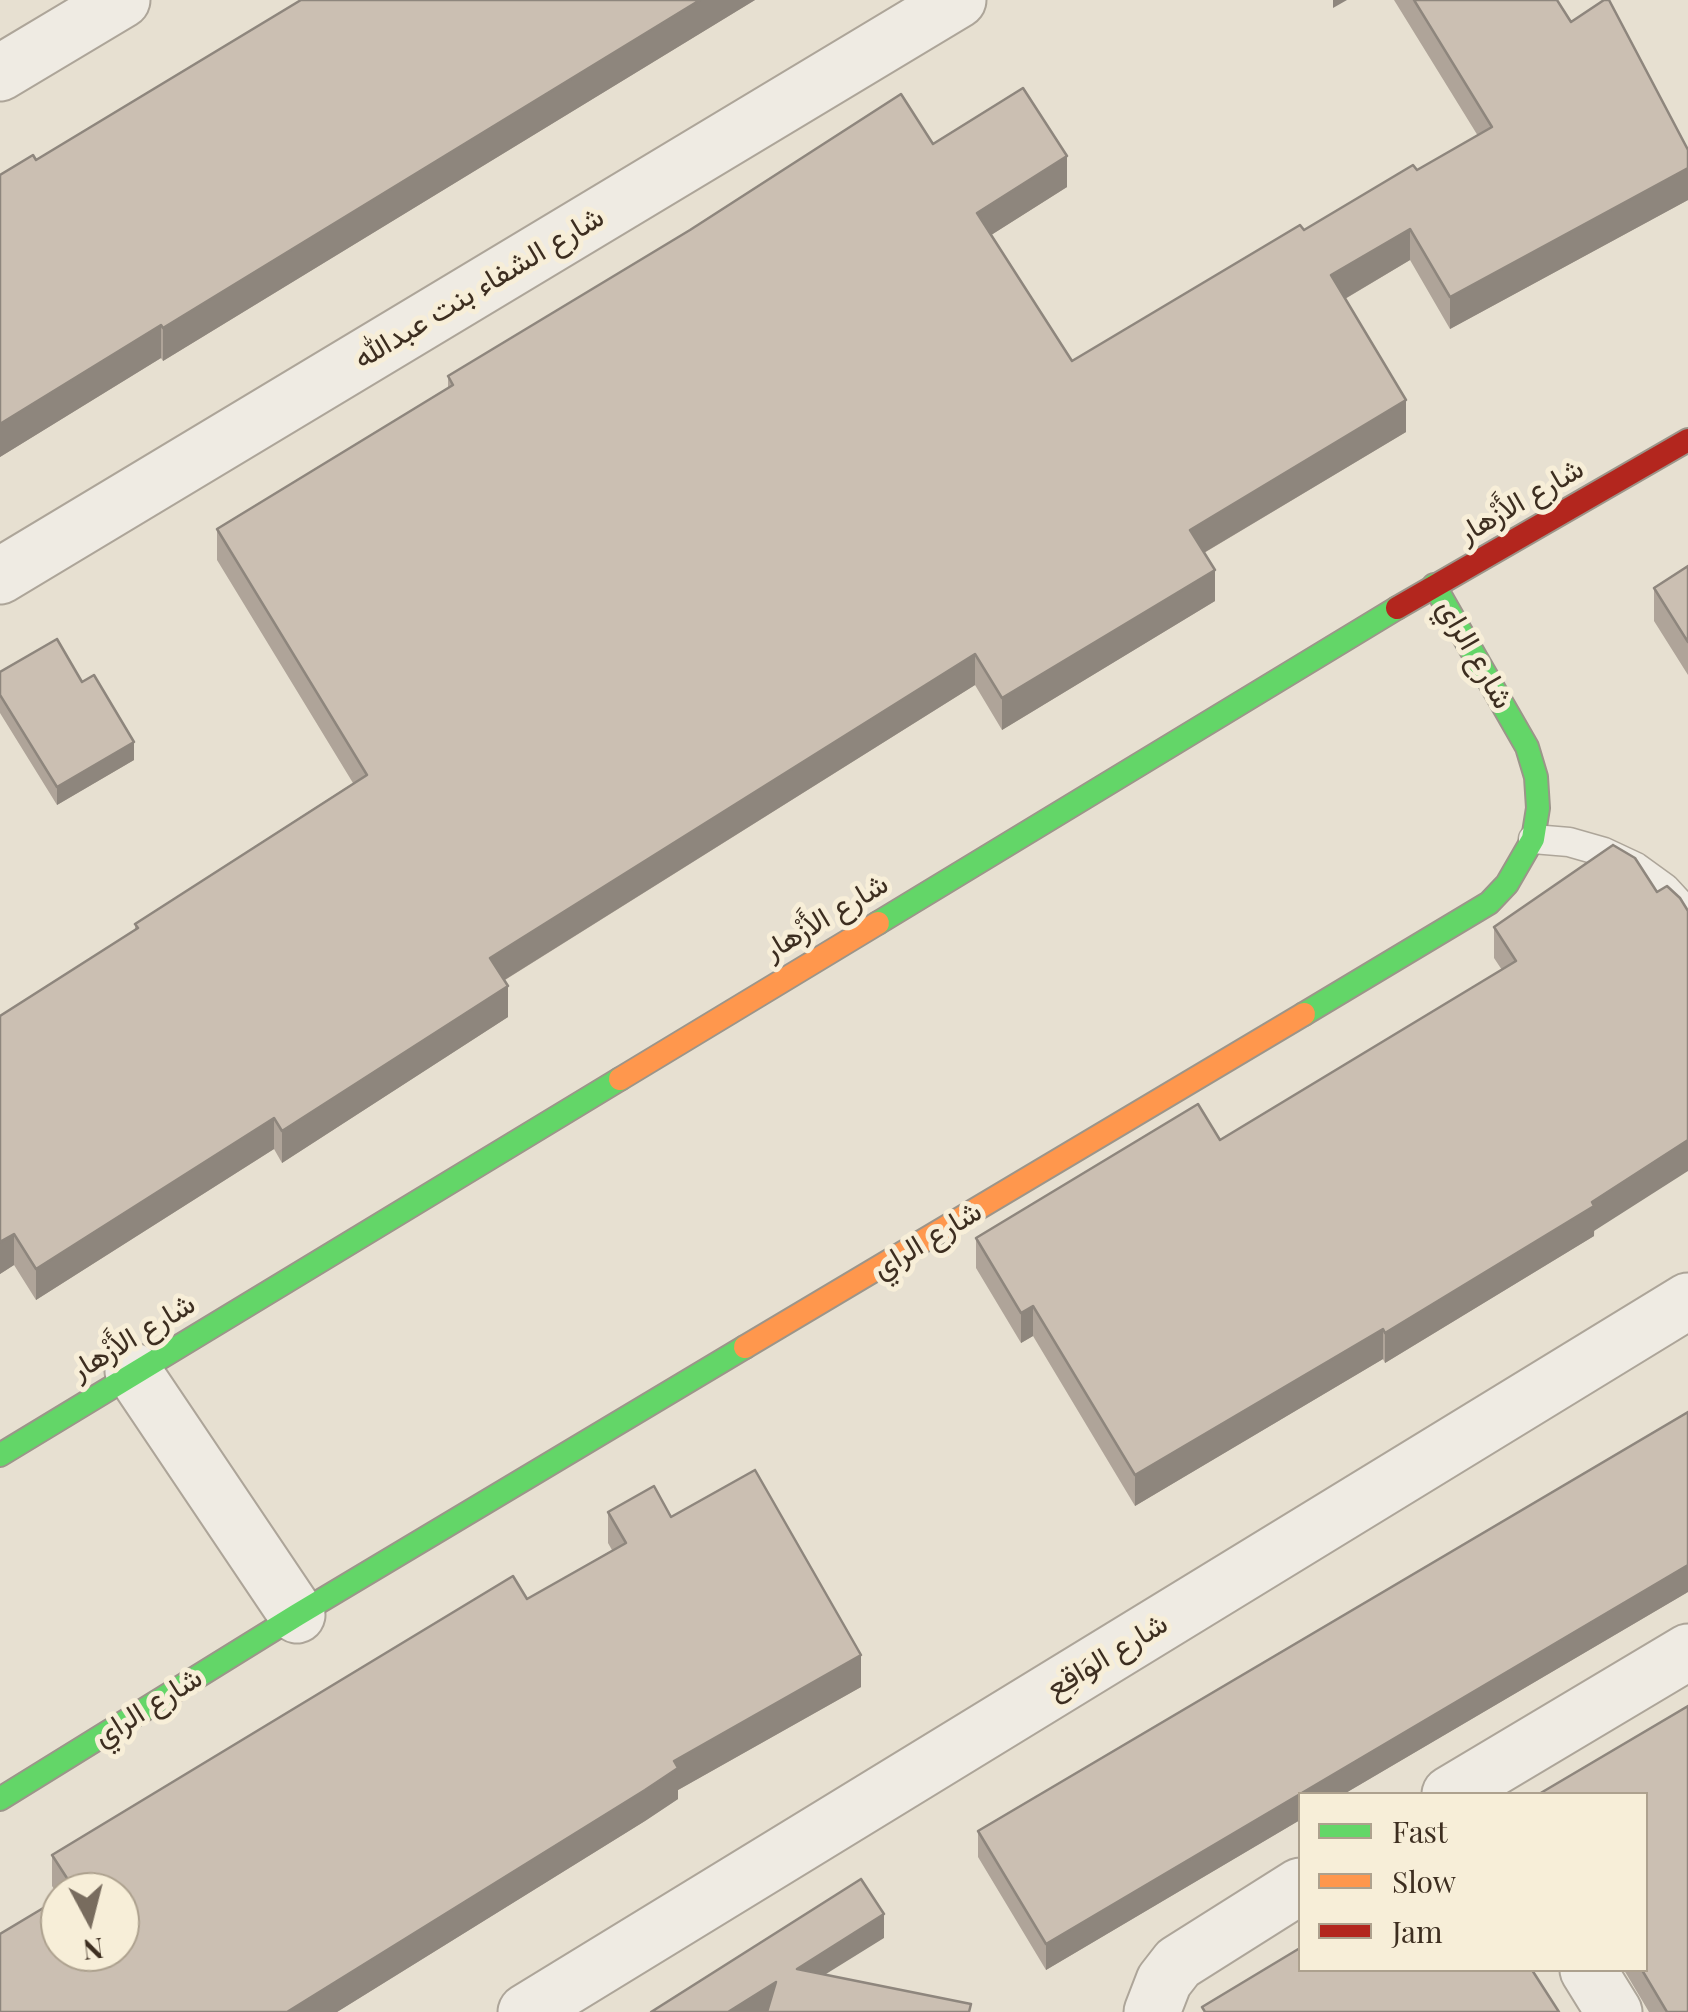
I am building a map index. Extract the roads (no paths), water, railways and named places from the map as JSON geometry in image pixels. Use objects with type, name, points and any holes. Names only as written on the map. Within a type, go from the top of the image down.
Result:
[{"type":"street","points":[[0,73],[122,0]]},
{"type":"street","name":"شارع الشفاء بنت عبدالله","points":[[0,576],[958,0]]},
{"type":"street","name":"شارع الأَزْهار","points":[[0,1455],[1434,584],[1688,440]]},
{"type":"street","name":"شارع الراي","points":[[0,1799],[296,1615],[1467,918],[1508,884],[1533,839],[1538,808],[1536,777],[1527,747],[1434,584]]},
{"type":"street","name":"شارع الوَاقِع","points":[[526,2012],[1688,1300]]},
{"type":"street","points":[[134,1371],[296,1615]]},
{"type":"street","points":[[1468,1790],[1688,1652]]},
{"type":"street","points":[[1152,2012],[1164,1981],[1178,1963],[1298,1887]]},
{"type":"street","points":[[1589,1972],[1614,2012]]},
{"type":"lane","points":[[1533,839],[1569,842],[1636,867],[1665,888],[1688,914]]}]
